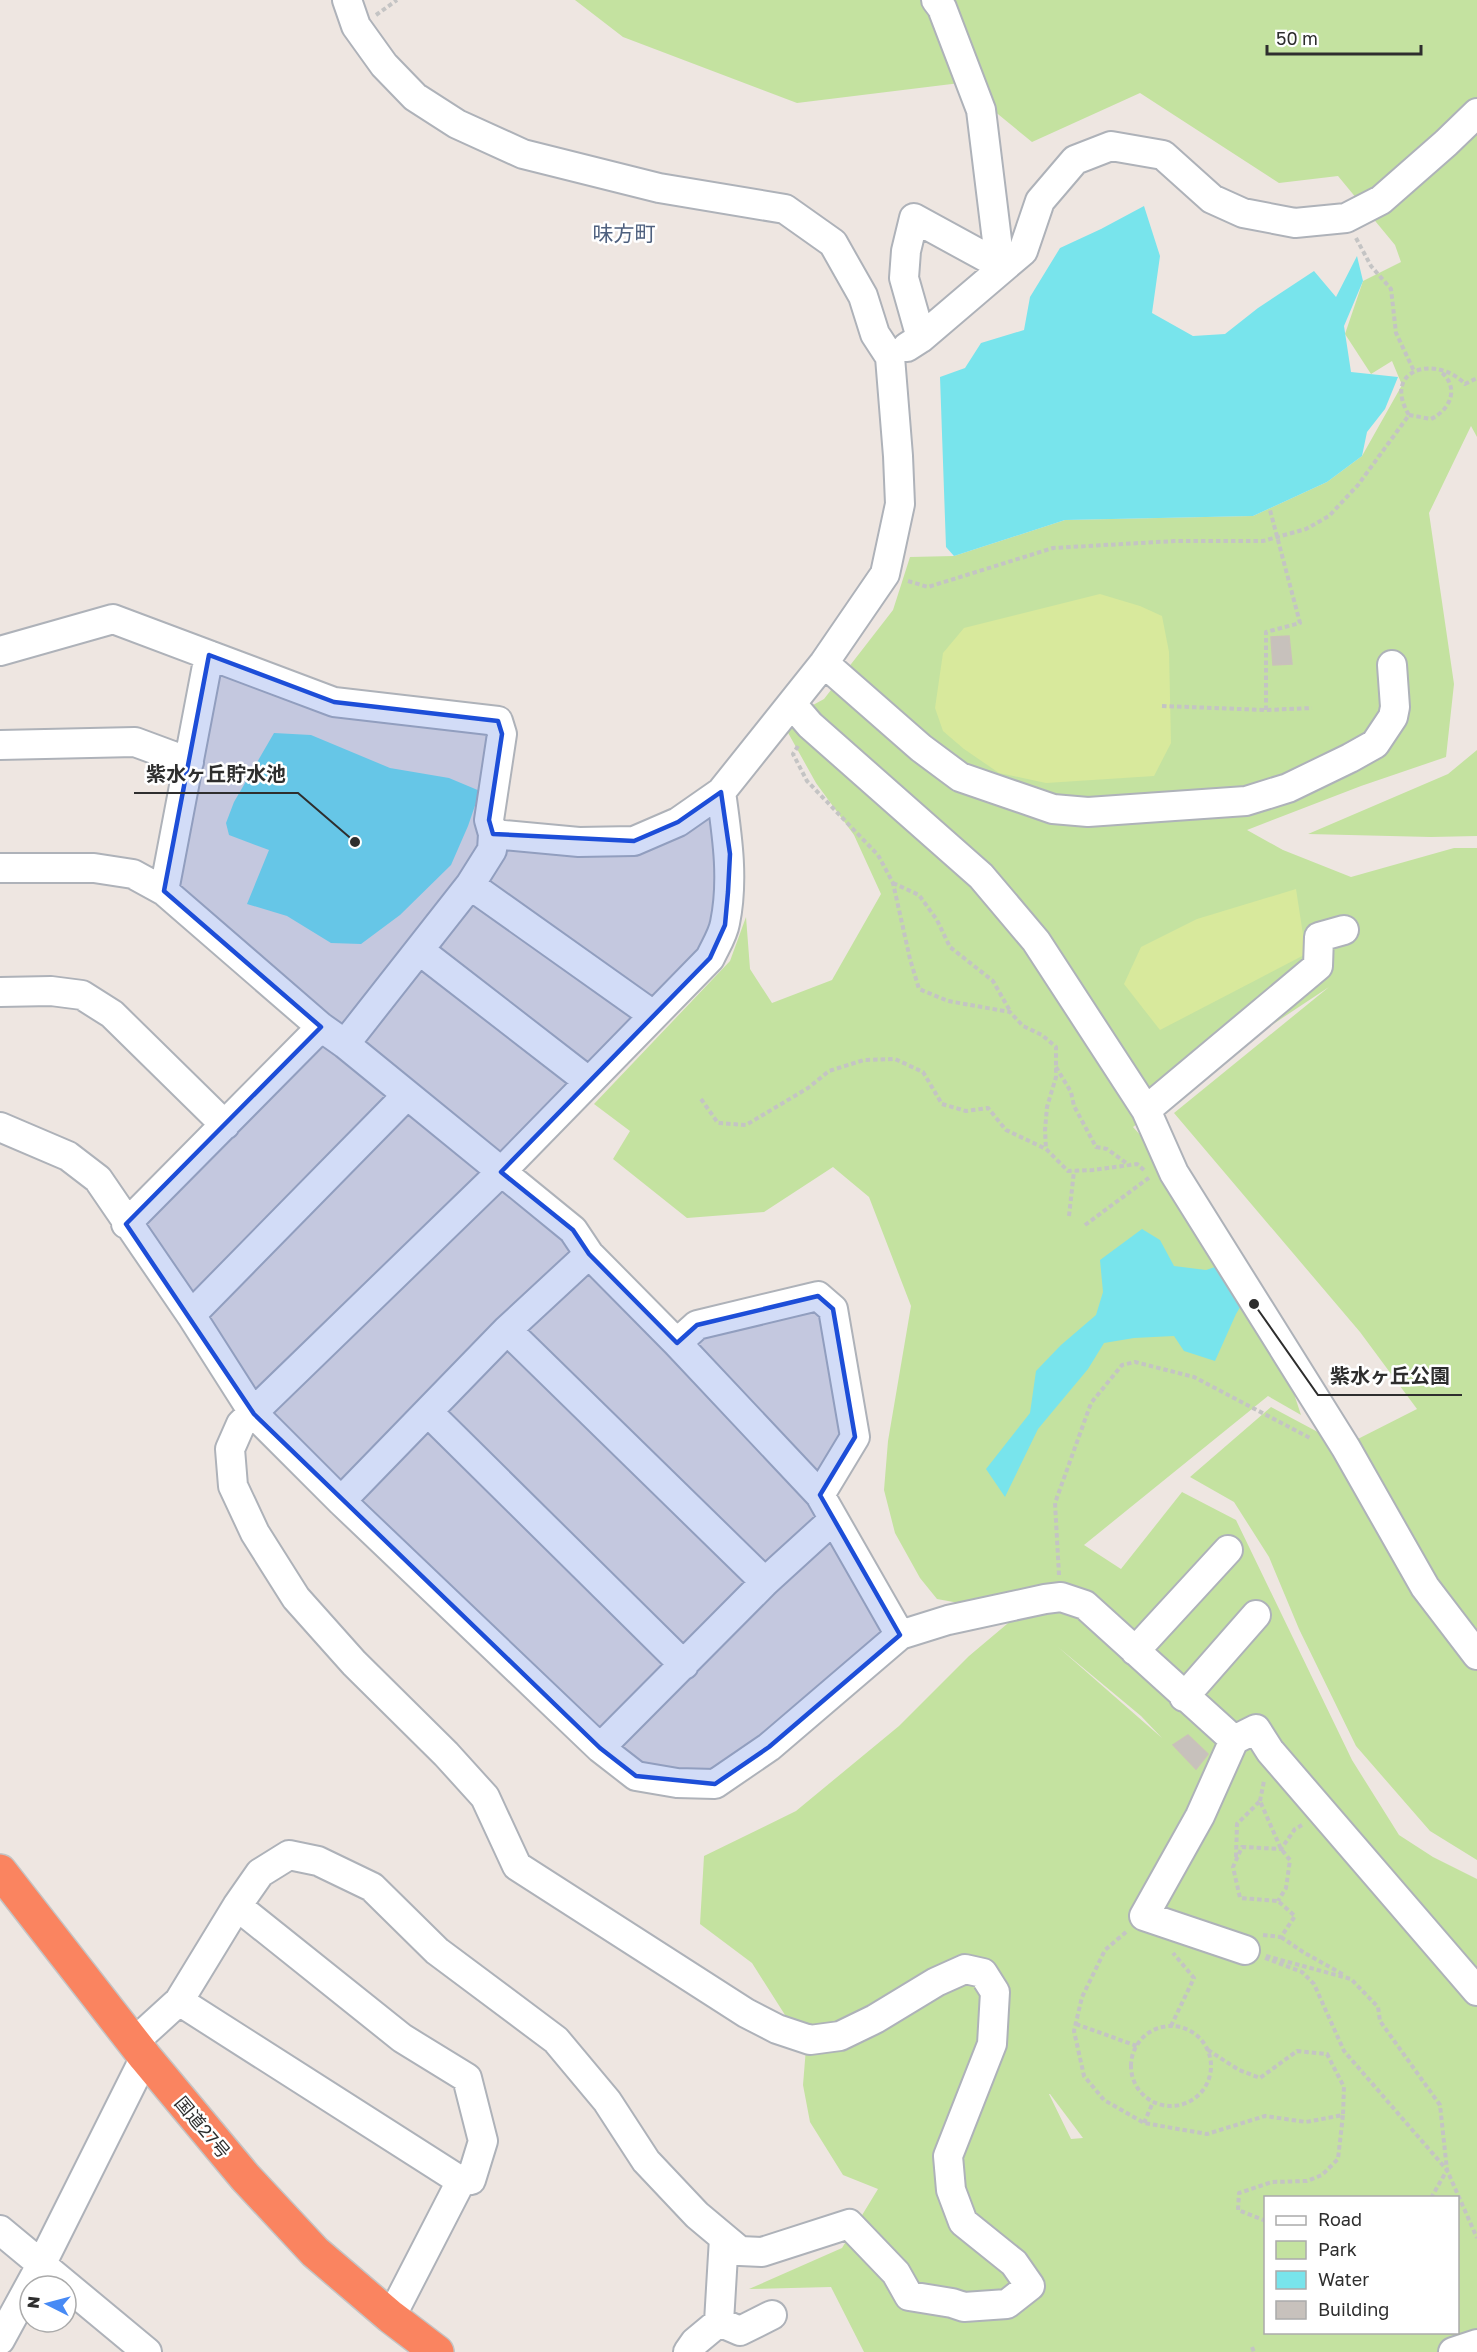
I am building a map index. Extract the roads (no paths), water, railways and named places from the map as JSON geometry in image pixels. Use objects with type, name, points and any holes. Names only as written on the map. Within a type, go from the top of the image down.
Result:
[{"type":"highway","name":"国道27号","points":[[0,1871],[140,2049],[245,2177],[315,2252],[391,2317],[437,2352]]},
{"type":"street","points":[[347,0],[356,26],[384,65],[415,97],[457,124],[523,154],[658,188],[785,209],[833,243],[863,296],[875,334],[890,357],[900,504],[885,574],[824,663],[801,714],[721,792],[678,822],[634,842],[579,842],[493,834]]},
{"type":"street","points":[[921,338],[904,278],[906,251],[914,218],[1000,265],[981,110],[942,8],[936,0]]},
{"type":"street","points":[[890,357],[921,338],[1023,251],[1040,201],[1075,160],[1111,146],[1163,155],[1212,199],[1243,213],[1295,223],[1346,218],[1381,200],[1446,143],[1477,112]]},
{"type":"street","points":[[0,651],[113,620],[334,702],[498,721],[502,734],[489,820],[493,834],[492,850],[470,885],[345,1044]]},
{"type":"street","points":[[164,891],[209,655]]},
{"type":"street","points":[[824,663],[921,748],[960,777],[1053,809],[1088,812],[1246,801],[1288,788],[1375,744],[1387,729],[1395,707],[1392,665]]},
{"type":"street","points":[[801,714],[981,876],[1036,940],[1146,1110],[1174,1173],[1346,1448],[1425,1587],[1477,1655]]},
{"type":"street","points":[[0,745],[135,742],[189,762]]},
{"type":"street","points":[[0,2340],[41,2265],[140,2049],[179,2001],[260,1873],[289,1855],[318,1861],[372,1887],[437,1951],[556,2040],[607,2101],[646,2161],[697,2215],[740,2252],[762,2252],[849,2224],[896,2273],[909,2296],[964,2307],[1007,2304],[1030,2286],[1014,2263],[963,2222],[951,2190],[948,2156],[992,2044],[995,1992],[983,1973],[965,1969],[936,1982],[875,2019],[840,2036],[810,2040],[777,2029],[746,2013],[517,1866],[485,1797],[446,1754],[354,1663],[296,1598],[255,1533],[233,1486],[230,1449],[241,1424],[254,1414],[501,1172],[710,958],[725,925],[730,854],[721,792]]},
{"type":"street","points":[[0,868],[94,868],[134,873],[164,891],[321,1027],[345,1044],[573,1230],[589,1254],[677,1343],[820,1495],[900,1635]]},
{"type":"street","points":[[470,885],[653,1015]]},
{"type":"street","points":[[1146,1110],[1318,966],[1319,937],[1344,930]]},
{"type":"street","points":[[419,950],[588,1081]]},
{"type":"street","points":[[0,992],[51,991],[82,995],[112,1014],[225,1125]]},
{"type":"street","points":[[126,1224],[321,1027]]},
{"type":"street","points":[[191,1315],[407,1095]]},
{"type":"street","points":[[0,1127],[69,1156],[98,1179],[126,1224],[191,1315],[254,1414],[341,1501],[600,1748],[636,1776],[677,1783],[715,1784],[769,1747],[900,1635],[948,1620],[1061,1597],[1085,1605],[1234,1740]]},
{"type":"street","points":[[341,1501],[507,1330],[589,1254]]},
{"type":"street","points":[[677,1343],[697,1325],[818,1296],[833,1309],[855,1437],[820,1495]]},
{"type":"street","points":[[507,1330],[765,1582]]},
{"type":"street","points":[[428,1412],[684,1665]]},
{"type":"street","points":[[600,1748],[765,1582],[833,1520]]},
{"type":"street","points":[[1135,1651],[1227,1550]]},
{"type":"street","points":[[1184,1697],[1256,1615]]},
{"type":"street","points":[[1250,1942],[1144,1916],[1200,1816],[1234,1740],[1256,1729],[1270,1751],[1477,1991]]},
{"type":"street","points":[[179,2001],[461,2181],[471,2180],[483,2141],[467,2078],[402,2038],[237,1906]]},
{"type":"street","points":[[391,2317],[461,2181]]},
{"type":"street","points":[[0,2230],[147,2352]]},
{"type":"street","points":[[688,2352],[695,2342],[719,2322],[724,2238]]},
{"type":"street","points":[[719,2322],[740,2331],[772,2315]]},
{"type":"street","points":[[1453,2352],[1477,2344]]},
{"type":"water","points":[[1144,206],[1160,256],[1152,313],[1193,336],[1225,334],[1258,308],[1314,271],[1336,297],[1357,256],[1363,281],[1344,326],[1351,372],[1398,377],[1385,409],[1367,432],[1362,456],[1327,482],[1253,516],[1065,520],[954,556],[946,547],[940,377],[965,368],[981,343],[1024,330],[1030,297],[1060,248]]},
{"type":"water","points":[[274,733],[311,735],[390,768],[449,778],[480,791],[451,865],[400,915],[361,944],[331,943],[287,916],[247,904],[269,850],[229,835],[226,823],[234,802]]},
{"type":"water","points":[[1142,1229],[1160,1240],[1174,1266],[1206,1270],[1221,1265],[1245,1299],[1215,1361],[1184,1351],[1174,1336],[1134,1338],[1104,1343],[1088,1369],[1038,1429],[1005,1497],[986,1469],[1030,1413],[1036,1371],[1061,1345],[1096,1315],[1103,1292],[1100,1260]]},
{"type":"place","name":"紫水ヶ丘貯水池","points":[[355,842]]},
{"type":"place","name":"紫水ヶ丘公園","points":[[1254,1304]]},
{"type":"district","name":"味方町","points":[[624,233]]}]
